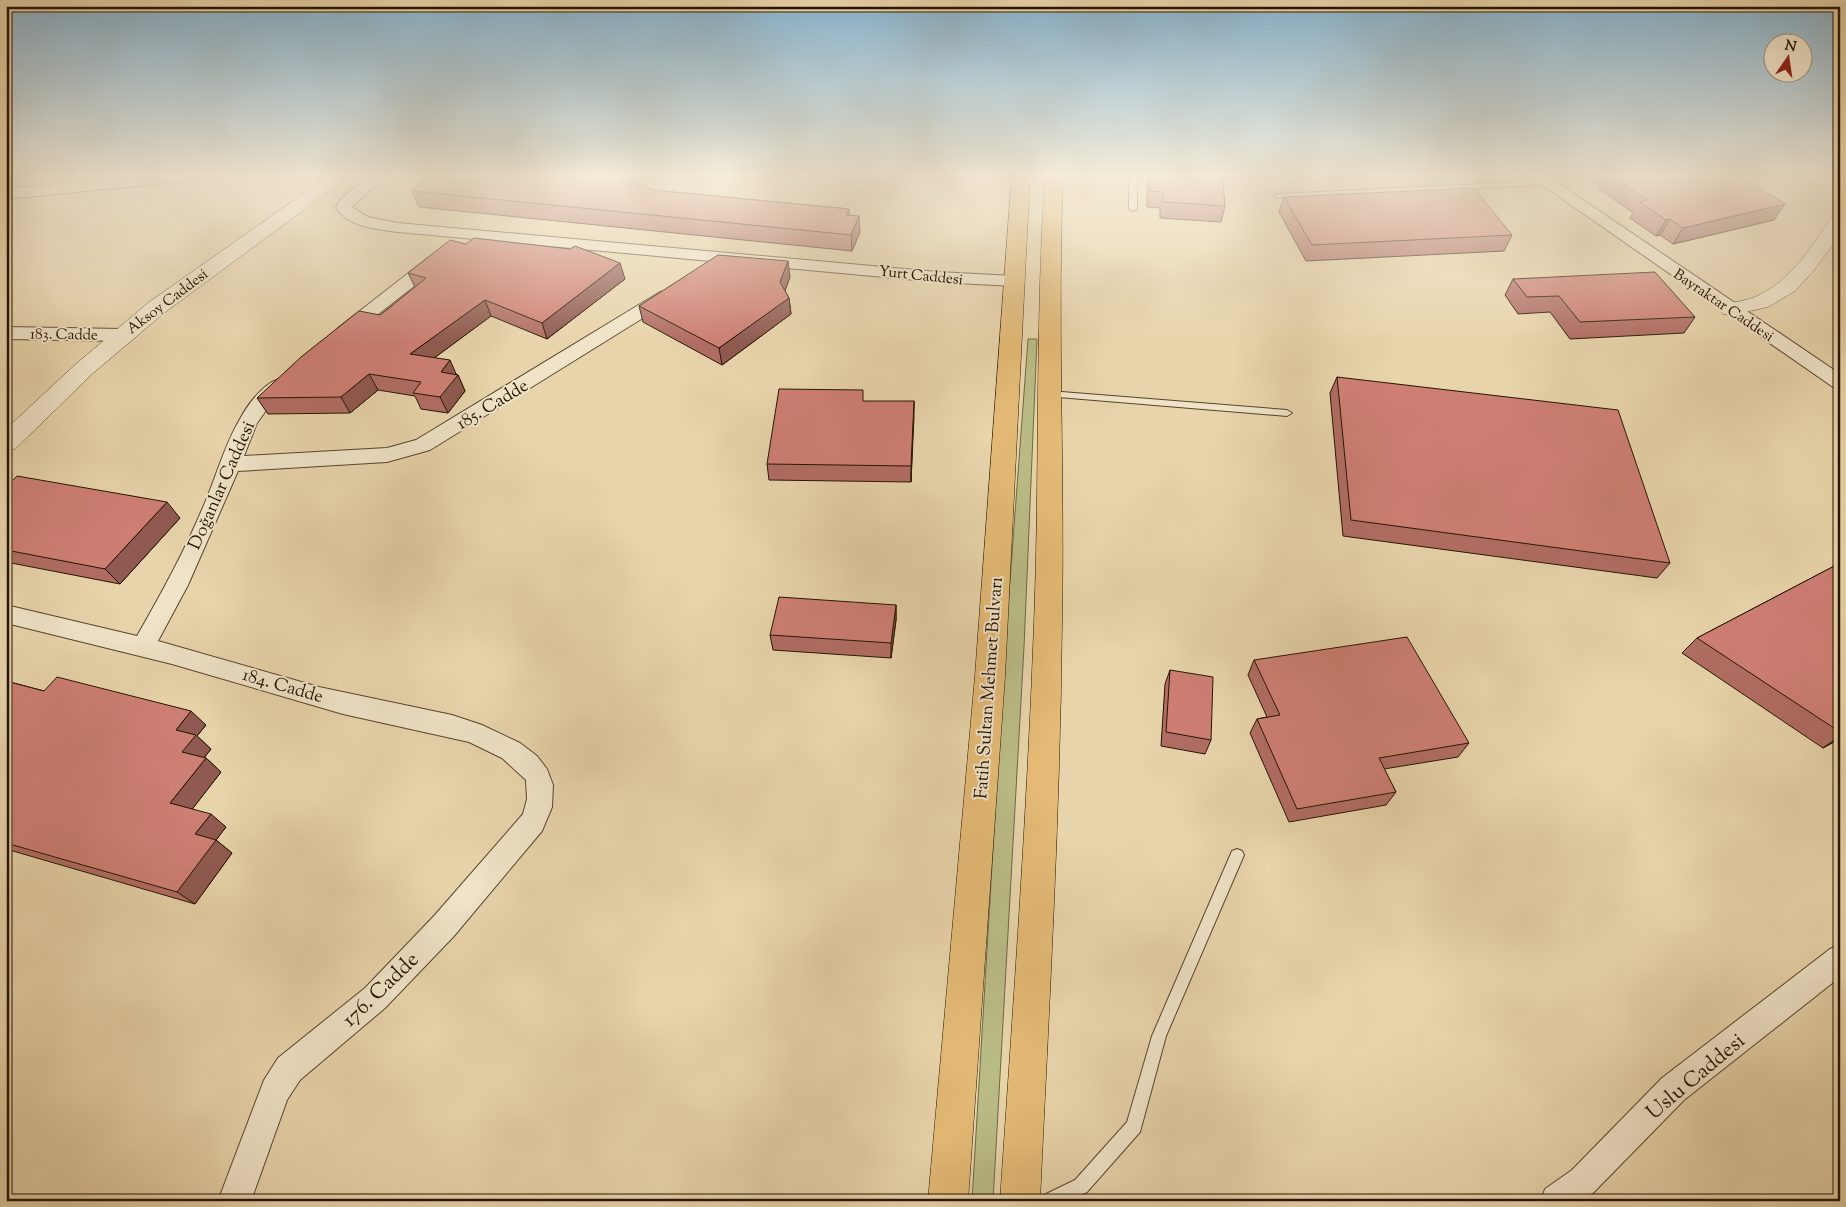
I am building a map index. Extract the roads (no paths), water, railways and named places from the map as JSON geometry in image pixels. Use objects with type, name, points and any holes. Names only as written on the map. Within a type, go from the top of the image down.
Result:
[{"type":"highway","name":"Fatih Sultan Mehmet Bulvarı","points":[[948,1201],[990,676],[1017,231]]},
{"type":"highway","points":[[1020,1201],[1039,874],[1050,542],[1049,394],[1051,231]]},
{"type":"street","name":"Aksoy Caddesi","points":[[6,443],[122,335],[164,302],[263,231]]},
{"type":"street","name":"Yurt Caddesi","points":[[444,231],[938,277],[1014,281]]},
{"type":"street","name":"Bayraktar Caddesi","points":[[1617,231],[1840,383]]},
{"type":"street","points":[[1731,310],[1763,302],[1782,292],[1803,270],[1832,231]]},
{"type":"street","points":[[330,344],[471,234]]},
{"type":"street","points":[[702,272],[722,256]]},
{"type":"street","name":"185. Cadde","points":[[231,464],[387,455],[423,445],[683,285]]},
{"type":"street","name":"183. Cadde","points":[[6,333],[122,335]]},
{"type":"street","name":"Doğanlar Caddesi","points":[[143,647],[177,584],[231,464],[248,420],[255,410],[300,369]]},
{"type":"street","name":"184. Cadde","points":[[6,614],[143,647],[368,709],[425,719],[466,730],[506,748],[528,764],[542,785]]},
{"type":"street","name":"176. Cadde","points":[[234,1201],[275,1091],[289,1068],[375,998],[444,926],[532,822],[540,806],[542,785]]},
{"type":"street","name":"Uslu Caddesi","points":[[1557,1201],[1586,1191],[1673,1089],[1840,959]]},
{"type":"lane","points":[[1049,394],[1287,413]]},
{"type":"lane","points":[[1050,1201],[1072,1196],[1134,1126],[1159,1036],[1237,855]]}]
